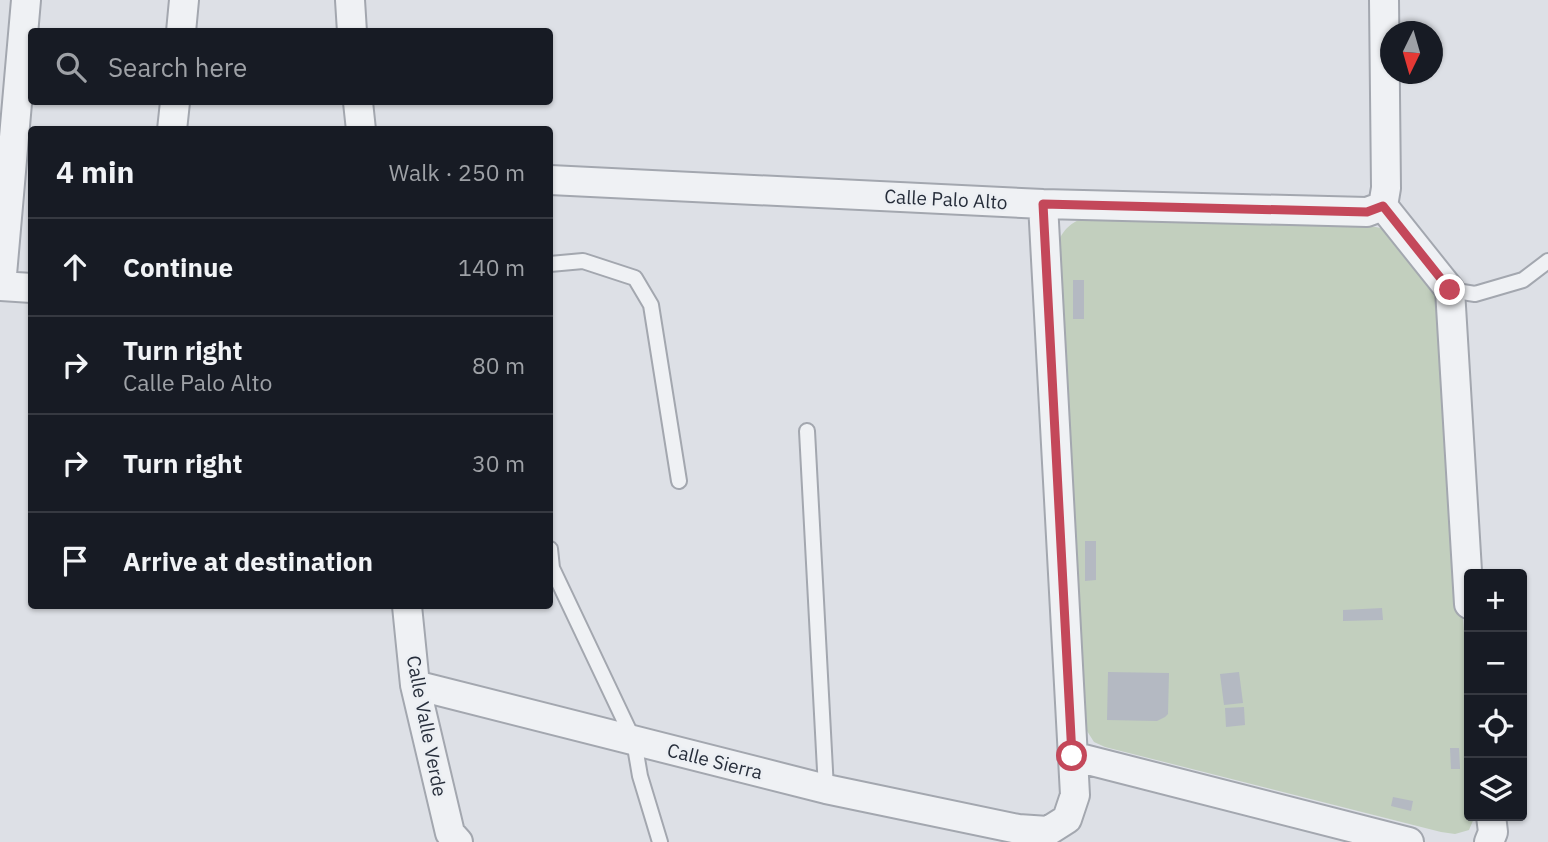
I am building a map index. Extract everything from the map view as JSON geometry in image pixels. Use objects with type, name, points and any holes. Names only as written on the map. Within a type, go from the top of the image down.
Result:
[{"type":"street","points":[[26,0],[1,286],[28,288]]},
{"type":"street","points":[[181,28],[184,0]]},
{"type":"street","points":[[350,0],[352,28]]},
{"type":"street","points":[[1384,0],[1383,206],[1450,290],[1467,569]]},
{"type":"street","points":[[172,126],[175,105]]},
{"type":"street","points":[[358,105],[361,126]]},
{"type":"street","name":"Calle Palo Alto","points":[[553,180],[1043,204],[1367,212],[1383,206]]},
{"type":"street","points":[[1043,204],[1072,756],[1409,842]]},
{"type":"street","name":"Calle Valle Verde","points":[[407,609],[415,685],[450,833],[458,842]]},
{"type":"street","name":"Calle Sierra","points":[[415,685],[826,789],[1017,829],[1048,831],[1067,819],[1074,795],[1072,756]]},
{"type":"street","points":[[1489,842],[1493,832],[1492,821]]},
{"type":"lane","points":[[553,264],[583,261],[635,278],[651,305],[679,481]]},
{"type":"lane","points":[[1450,290],[1475,293],[1523,279],[1548,261]]},
{"type":"lane","points":[[807,431],[826,789]]},
{"type":"lane","points":[[553,570],[634,741],[640,776],[660,842]]},
{"type":"green space","points":[[1088,216],[1376,227],[1392,231],[1435,287],[1441,308],[1464,632],[1464,821],[1473,821],[1469,830],[1455,834],[1441,832],[1094,742],[1087,731],[1058,242],[1063,232]]},
{"type":"building","points":[[1073,280],[1084,280],[1084,319],[1073,319]]},
{"type":"building","points":[[1085,541],[1096,541],[1096,580],[1085,581]]},
{"type":"building","points":[[1382,608],[1383,620],[1343,621],[1343,610]]},
{"type":"building","points":[[1108,672],[1169,673],[1168,714],[1157,721],[1107,720]]},
{"type":"building","points":[[1239,672],[1243,703],[1224,705],[1220,674]]},
{"type":"building","points":[[1244,707],[1245,725],[1226,727],[1225,708]]},
{"type":"building","points":[[1450,748],[1459,748],[1460,769],[1451,769]]},
{"type":"building","points":[[1393,797],[1413,801],[1411,811],[1391,806]]},
{"type":"route","points":[[1072,756],[1043,204],[1367,212],[1383,206],[1450,290]]}]
